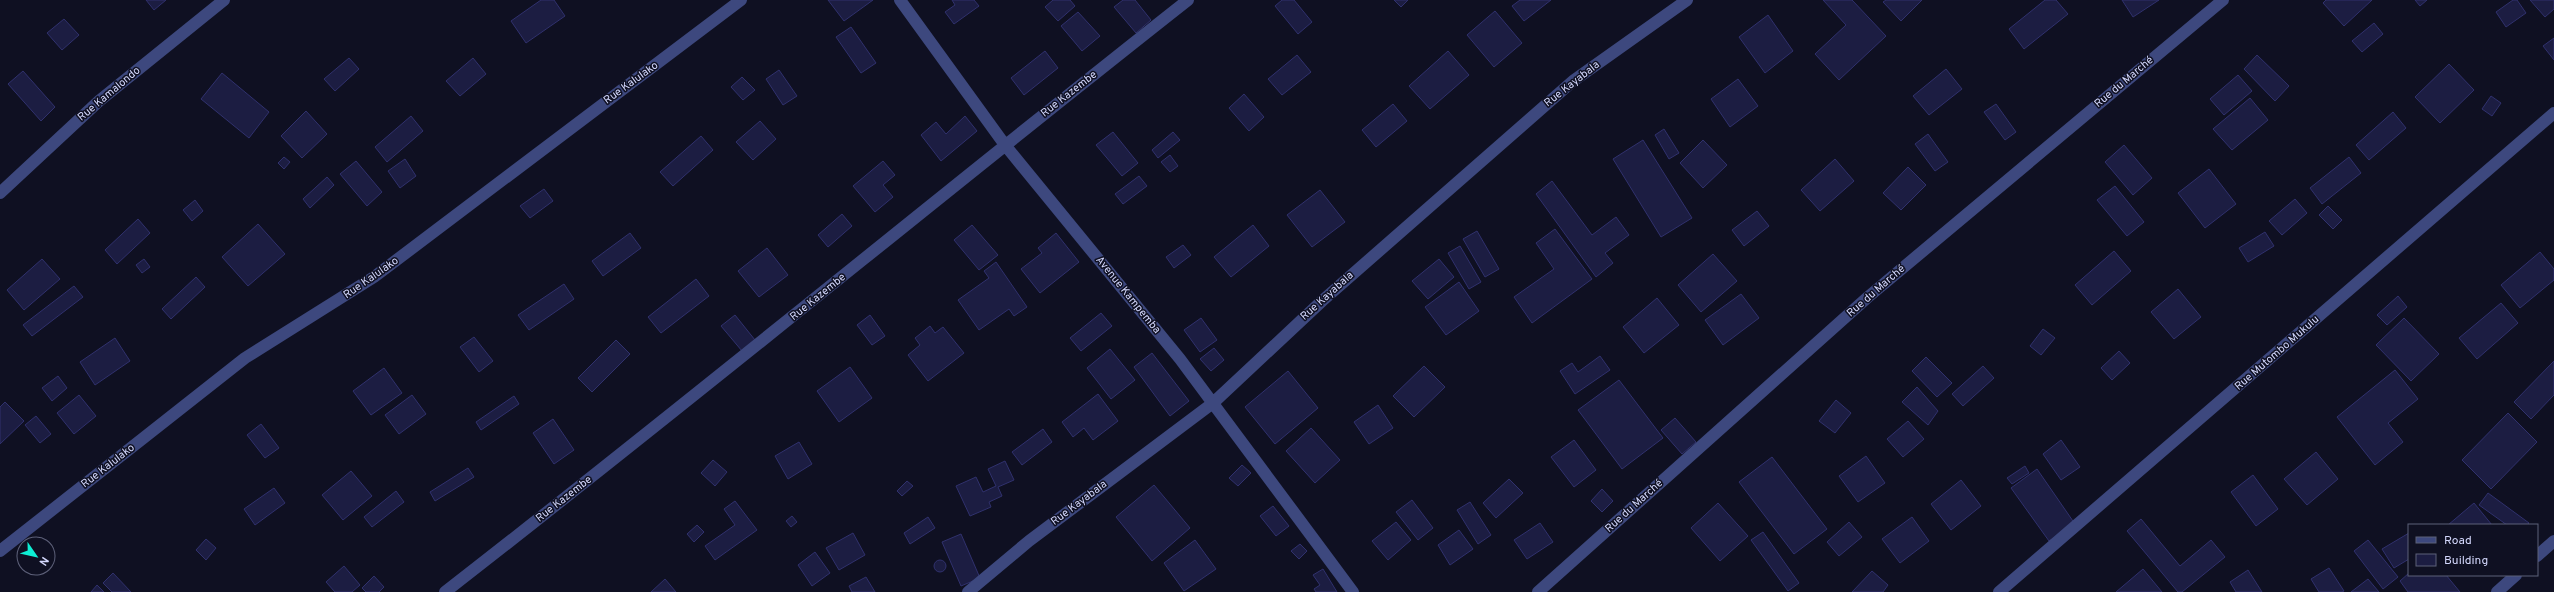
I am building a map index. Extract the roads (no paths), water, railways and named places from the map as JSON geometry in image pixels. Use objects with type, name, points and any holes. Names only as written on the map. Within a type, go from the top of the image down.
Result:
[{"type":"street","name":"Rue Kamalondo","points":[[0,193],[99,101],[224,0]]},
{"type":"street","name":"Rue Kalulako","points":[[0,552],[245,358],[374,277],[741,0]]},
{"type":"street","name":"Avenue Kampemba","points":[[900,0],[933,42],[1005,145],[1180,359],[1353,592]]},
{"type":"street","name":"Rue Kazembe","points":[[445,592],[746,356],[1005,145],[1188,0]]},
{"type":"street","name":"Rue Kayabala","points":[[968,592],[1029,541],[1213,403],[1322,300],[1573,81],[1687,0]]},
{"type":"street","name":"Rue du Marché","points":[[1538,592],[1868,297],[2223,0]]},
{"type":"street","name":"Rue Mutombo Mukulu","points":[[1999,592],[2554,113]]},
{"type":"street","points":[[2538,555],[2554,541]]},
{"type":"street","points":[[2497,592],[2515,576]]}]
